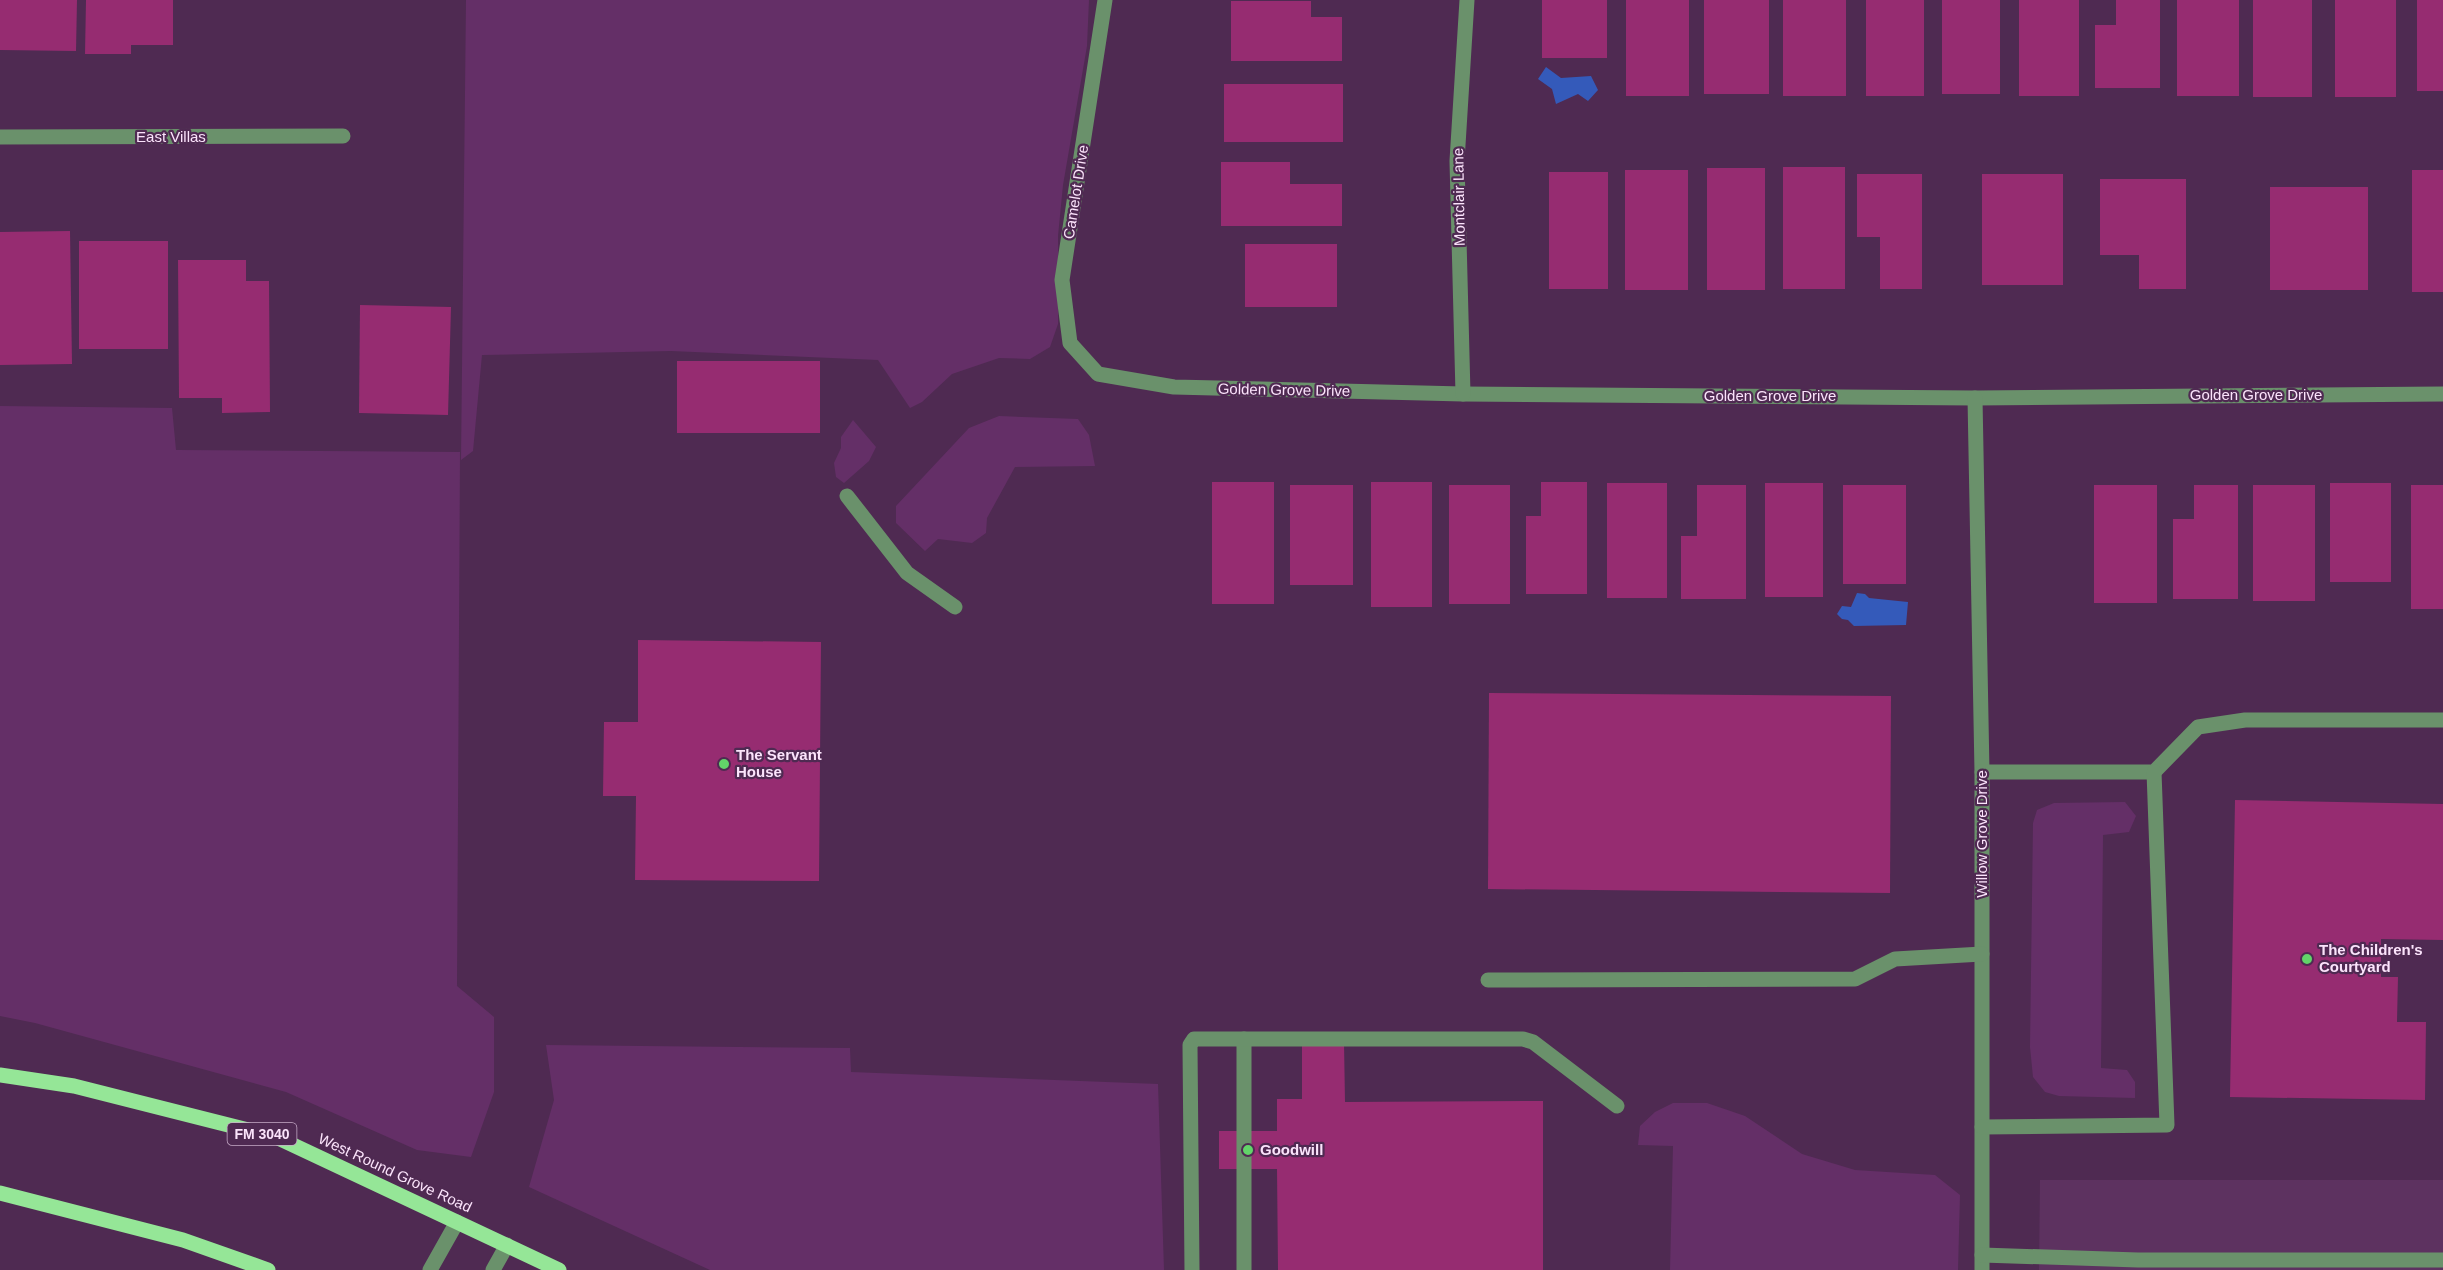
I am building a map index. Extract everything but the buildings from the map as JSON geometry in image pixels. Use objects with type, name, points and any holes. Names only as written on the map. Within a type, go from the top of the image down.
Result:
[{"type":"main road","name":"West Round Grove Road","points":[[0,1075],[74,1086],[276,1137],[559,1270]]},
{"type":"main road","points":[[0,1193],[183,1240],[268,1270]]},
{"type":"street","name":"Camelot Drive","points":[[1098,374],[1070,343],[1062,280],[1105,0]]},
{"type":"street","name":"Montclair Lane","points":[[1463,394],[1457,161],[1467,0]]},
{"type":"street","name":"East Villas","points":[[0,137],[343,136]]},
{"type":"street","name":"Golden Grove Drive","points":[[1098,374],[1174,387],[1463,394],[1975,398],[2443,394]]},
{"type":"street","name":"Willow Grove Drive","points":[[1975,398],[1982,772],[1982,1262]]},
{"type":"street","points":[[847,496],[907,573],[955,607]]},
{"type":"street","points":[[1982,772],[2154,772],[2198,728],[2245,720],[2443,720]]},
{"type":"street","points":[[1982,1127],[2166,1125],[2154,772]]},
{"type":"street","points":[[1488,980],[1856,979],[1895,959],[1982,954]]},
{"type":"street","points":[[1192,1270],[1190,1045],[1194,1039],[1523,1040],[1533,1042],[1617,1106]]},
{"type":"street","points":[[1244,1040],[1244,1270]]},
{"type":"street","points":[[430,1270],[457,1222]]},
{"type":"street","points":[[493,1270],[507,1245]]},
{"type":"street","points":[[1982,1262],[2138,1265],[2443,1260]]},
{"type":"shaded area","points":[[466,0],[1089,0],[1087,46],[1063,185],[1058,236],[1058,324],[1050,347],[1030,359],[999,358],[952,374],[922,402],[910,408],[878,360],[671,351],[482,355],[473,451],[461,460]]},
{"type":"shaded area","points":[[0,406],[172,408],[176,450],[460,452],[457,986],[494,1017],[494,1092],[471,1157],[417,1150],[286,1092],[35,1023],[0,1016]]},
{"type":"shaded area","points":[[999,416],[1078,419],[1089,435],[1095,466],[1015,467],[987,518],[986,533],[972,543],[938,539],[925,551],[896,523],[896,506],[969,428]]},
{"type":"shaded area","points":[[853,420],[876,447],[869,461],[844,483],[836,477],[834,463],[841,448],[841,437]]},
{"type":"shaded area","points":[[2125,802],[2136,816],[2129,832],[2103,835],[2101,1068],[2127,1070],[2135,1082],[2135,1098],[2059,1096],[2045,1092],[2033,1077],[2030,1047],[2033,823],[2037,810],[2054,803]]},
{"type":"shaded area","points":[[546,1045],[850,1048],[851,1072],[1158,1084],[1164,1270],[710,1270],[529,1187],[554,1100]]},
{"type":"shaded area","points":[[1673,1103],[1707,1103],[1745,1116],[1802,1154],[1855,1170],[1935,1175],[1960,1195],[1958,1270],[1670,1270],[1673,1146],[1638,1145],[1640,1126],[1655,1112]]},
{"type":"shaded area","points":[[2040,1180],[2443,1180],[2443,1270],[2039,1270]]},
{"type":"water","points":[[1546,67],[1561,78],[1591,76],[1598,90],[1588,101],[1578,94],[1556,104],[1552,89],[1538,79]]},
{"type":"water","points":[[1857,593],[1865,594],[1869,598],[1908,602],[1906,625],[1854,626],[1848,620],[1842,619],[1837,614],[1842,606],[1851,607]]},
{"type":"place","name":"The Servant House","points":[[724,764]]},
{"type":"place","name":"The Children's Courtyard","points":[[2307,959]]},
{"type":"place","name":"Goodwill","points":[[1248,1150]]}]
